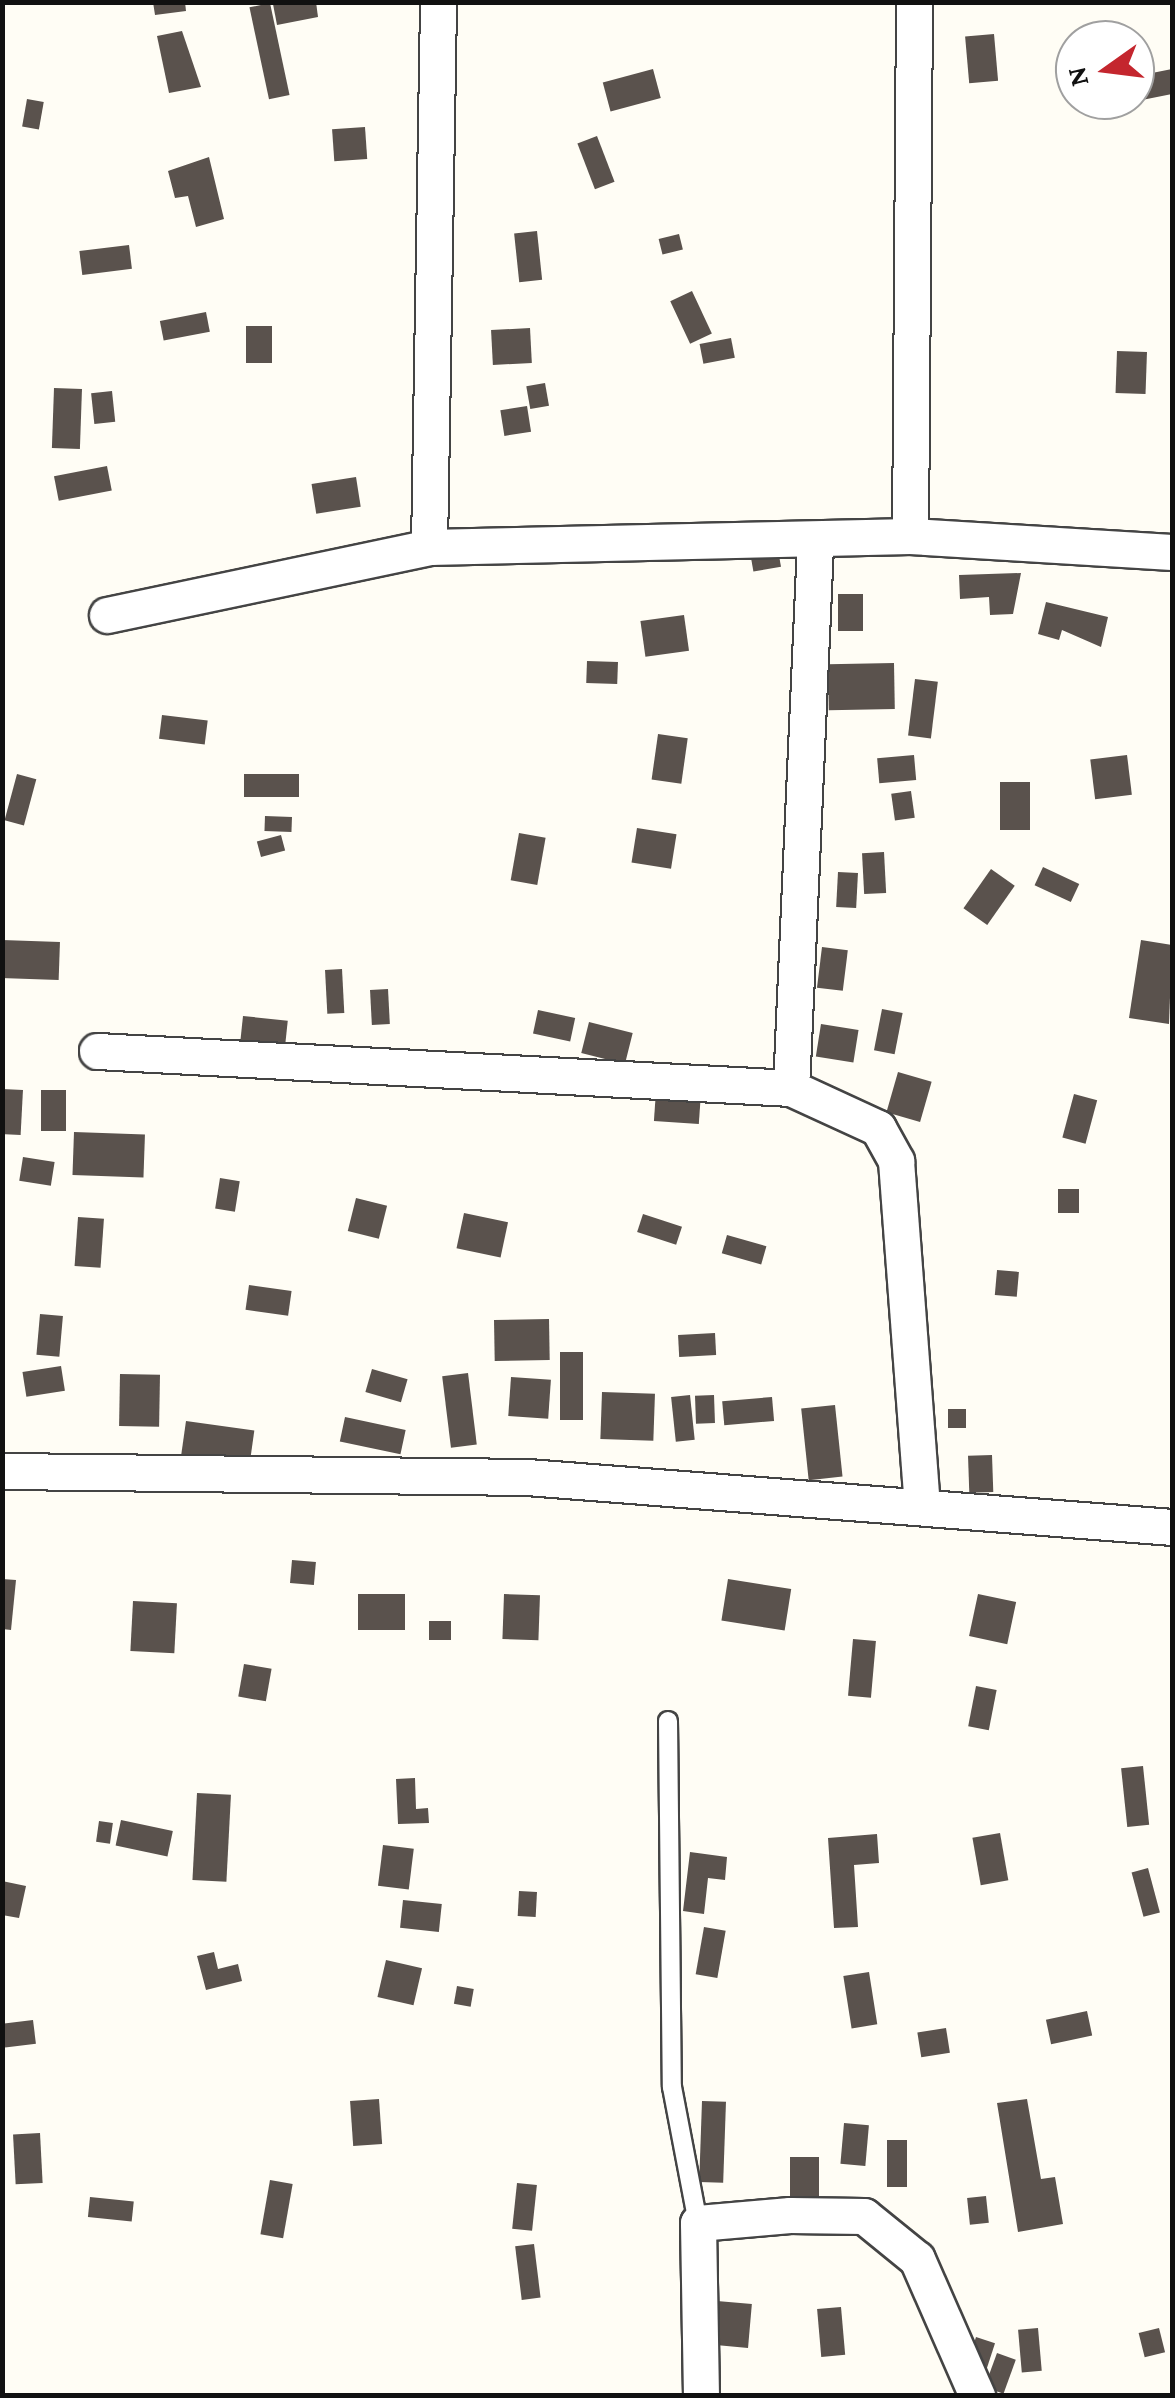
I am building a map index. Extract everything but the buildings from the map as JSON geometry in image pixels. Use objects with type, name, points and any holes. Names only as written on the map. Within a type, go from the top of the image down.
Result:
[{"type":"street","points":[[428,546],[438,2]]},
{"type":"street","points":[[910,536],[914,2]]},
{"type":"street","points":[[106,615],[428,546],[815,544],[910,536],[1172,552]]},
{"type":"street","points":[[791,1088],[815,544]]},
{"type":"street","points":[[96,1051],[791,1088],[878,1128],[896,1161],[922,1504]]},
{"type":"street","points":[[2,1472],[528,1477],[922,1504],[1172,1527]]},
{"type":"street","points":[[702,2396],[698,2223],[864,2216],[917,2259],[977,2396]]},
{"type":"lane","points":[[668,1721],[672,2087],[698,2223]]}]
